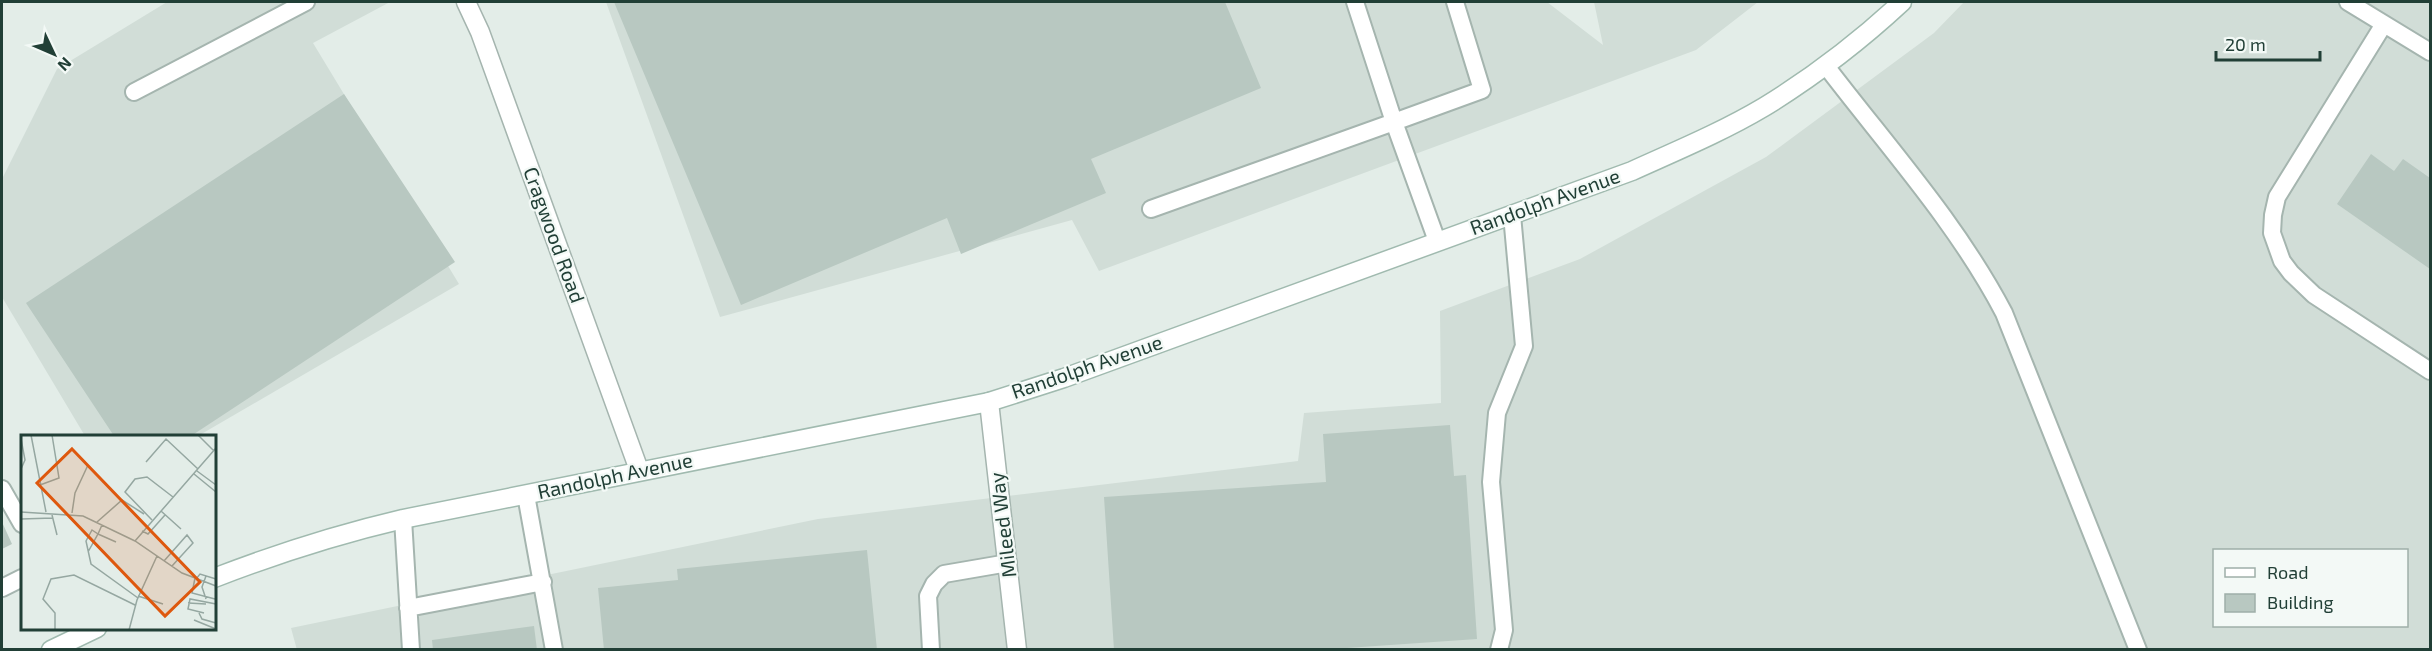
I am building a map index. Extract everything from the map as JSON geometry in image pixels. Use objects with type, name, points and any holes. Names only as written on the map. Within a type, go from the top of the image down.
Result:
[{"type":"main road","name":"Cragwood Road","points":[[466,2],[484,43],[639,470]]},
{"type":"main road","name":"Randolph Avenue","points":[[216,577],[252,563],[403,519],[639,470],[989,402],[1074,374],[1632,171],[1699,141],[1763,107],[1826,66],[1902,2]]},
{"type":"main road","name":"Mileed Way","points":[[989,402],[1017,650]]},
{"type":"main road","points":[[62,647],[87,631]]},
{"type":"lane","points":[[134,92],[306,2]]},
{"type":"lane","points":[[1355,2],[1394,122],[1437,241]]},
{"type":"lane","points":[[1151,209],[1482,90],[1455,2]]},
{"type":"lane","points":[[2348,2],[2430,52]]},
{"type":"lane","points":[[2384,24],[2277,197],[2272,233],[2282,261],[2314,295],[2430,371]]},
{"type":"lane","points":[[1826,66],[1986,278],[2004,313],[2138,650]]},
{"type":"lane","points":[[1499,650],[1504,630],[1491,482],[1497,413],[1524,346],[1512,215]]},
{"type":"lane","points":[[2,489],[21,522]]},
{"type":"lane","points":[[526,495],[554,650]]},
{"type":"lane","points":[[403,519],[411,650]]},
{"type":"lane","points":[[931,650],[928,596],[934,584],[944,574],[1008,563]]},
{"type":"lane","points":[[2,588],[21,578]]},
{"type":"lane","points":[[408,608],[543,582]]},
{"type":"shaded area","points":[[167,2],[390,2],[313,43],[459,284],[200,435],[84,435],[2,297],[2,179],[57,69]]},
{"type":"shaded area","points":[[606,2],[1547,2],[1603,45],[1594,2],[1758,2],[1696,50],[1099,271],[1072,220],[720,317]]},
{"type":"shaded area","points":[[1964,2],[2430,2],[2430,649],[297,650],[291,628],[818,519],[1298,461],[1304,413],[1441,403],[1440,311],[1580,259],[1766,157],[1934,33]]},
{"type":"building","points":[[614,2],[1225,2],[1261,88],[1091,159],[1106,193],[961,254],[947,218],[741,305]]},
{"type":"building","points":[[344,94],[455,262],[193,435],[113,435],[26,303]]},
{"type":"building","points":[[2371,154],[2394,171],[2403,159],[2430,178],[2430,269],[2337,204]]},
{"type":"building","points":[[1450,425],[1454,476],[1466,475],[1477,639],[1318,650],[1114,650],[1104,497],[1326,482],[1323,434]]},
{"type":"building","points":[[2,522],[12,544],[2,549]]},
{"type":"building","points":[[867,550],[877,650],[604,650],[598,588],[678,580],[677,569]]},
{"type":"building","points":[[534,626],[537,650],[433,650],[432,640]]}]
